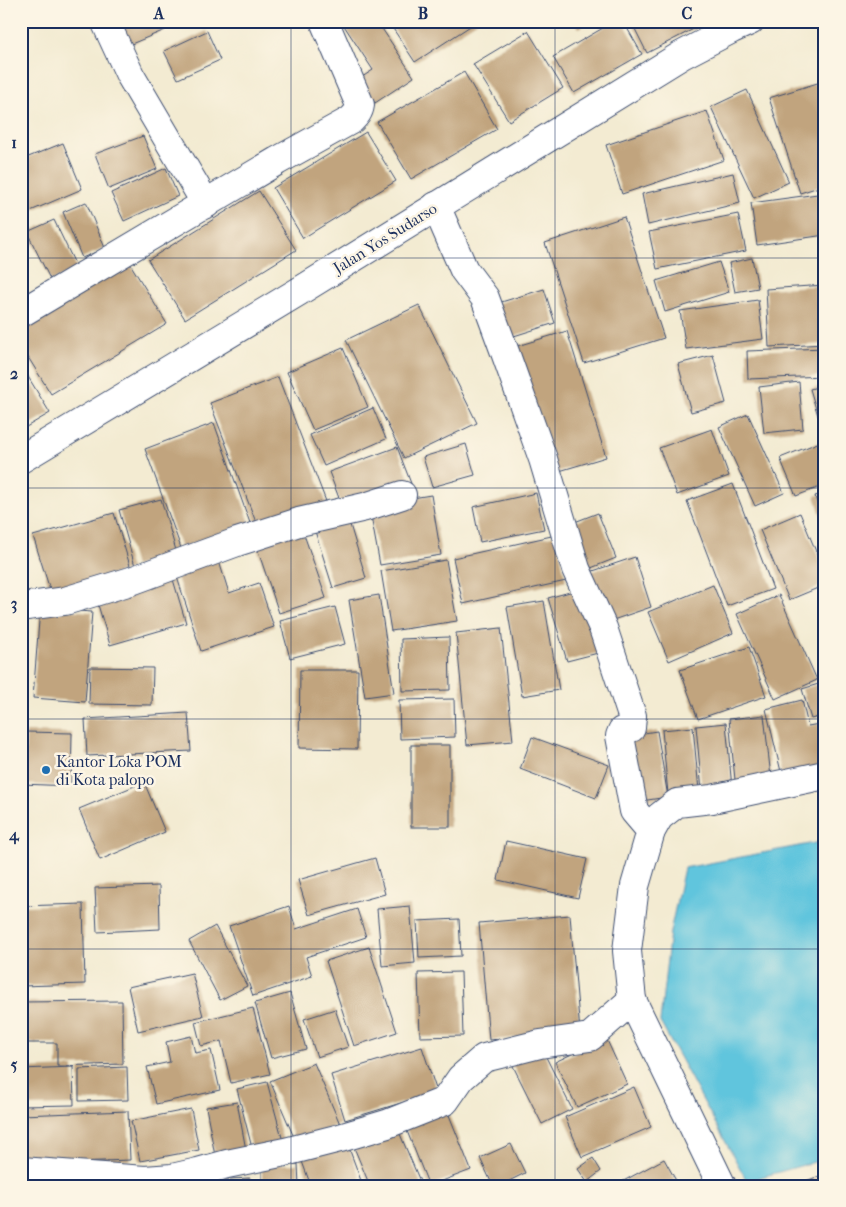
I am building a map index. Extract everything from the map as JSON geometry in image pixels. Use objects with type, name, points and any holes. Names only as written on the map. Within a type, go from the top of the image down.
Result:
[{"type":"street","points":[[105,21],[130,75],[206,204]]},
{"type":"street","points":[[21,313],[277,161],[351,120],[358,113],[360,105],[324,21]]},
{"type":"street","name":"Jalan Yos Sudarso","points":[[21,459],[289,297],[682,55],[750,21]]},
{"type":"street","points":[[436,206],[464,270],[484,298],[543,459],[576,569],[603,628],[632,716],[631,728],[622,731],[620,736],[634,811],[651,831]]},
{"type":"street","points":[[21,607],[65,601],[132,581],[237,542],[300,522],[365,507],[402,495]]},
{"type":"street","points":[[722,1186],[632,1000],[627,950],[636,886],[651,831],[659,817],[677,803],[712,798],[825,775]]},
{"type":"street","points":[[21,1170],[145,1180],[172,1178],[340,1138],[387,1124],[445,1101],[461,1078],[484,1058],[540,1044],[590,1037],[632,1000]]},
{"type":"water","points":[[825,841],[825,1159],[747,1181],[660,1022],[670,932],[684,868]]},
{"type":"building","points":[[114,21],[161,21],[165,30],[124,47]]},
{"type":"building","points":[[341,21],[377,21],[414,77],[375,103],[359,79],[373,70]]},
{"type":"building","points":[[388,21],[478,21],[415,62]]},
{"type":"building","points":[[575,21],[593,21],[579,28]]},
{"type":"building","points":[[615,21],[623,21],[642,54],[574,93],[553,57]]},
{"type":"building","points":[[631,21],[709,21],[647,53]]},
{"type":"building","points":[[207,31],[220,60],[178,79],[164,51]]},
{"type":"building","points":[[528,31],[563,88],[509,121],[473,64]]},
{"type":"building","points":[[464,72],[497,129],[411,179],[377,122]]},
{"type":"building","points":[[824,81],[825,185],[800,193],[769,98]]},
{"type":"building","points":[[747,90],[789,182],[754,198],[711,107]]},
{"type":"building","points":[[707,111],[724,160],[622,194],[606,145]]},
{"type":"building","points":[[366,132],[396,181],[303,238],[273,188]]},
{"type":"building","points":[[143,136],[157,169],[109,189],[95,154]]},
{"type":"building","points":[[63,143],[82,189],[21,215],[21,160]]},
{"type":"building","points":[[166,168],[178,196],[124,221],[111,193]]},
{"type":"building","points":[[733,173],[740,203],[648,225],[642,194]]},
{"type":"building","points":[[259,191],[296,250],[185,319],[148,260]]},
{"type":"building","points":[[825,193],[825,235],[757,245],[751,203]]},
{"type":"building","points":[[86,202],[105,248],[82,258],[63,212]]},
{"type":"building","points":[[738,214],[746,251],[657,269],[649,232]]},
{"type":"building","points":[[624,217],[664,338],[584,363],[545,243]]},
{"type":"building","points":[[54,220],[77,268],[51,281],[27,232]]},
{"type":"building","points":[[752,258],[758,288],[735,292],[729,263]]},
{"type":"building","points":[[129,262],[167,324],[51,394],[21,346],[21,327]]},
{"type":"building","points":[[719,262],[729,292],[665,312],[656,281]]},
{"type":"building","points":[[825,285],[825,344],[769,347],[766,289]]},
{"type":"building","points":[[544,289],[555,323],[495,342],[485,307]]},
{"type":"building","points":[[758,300],[763,339],[686,349],[680,311]]},
{"type":"building","points":[[419,305],[477,423],[404,458],[346,340]]},
{"type":"building","points":[[567,331],[606,457],[536,478],[497,352]]},
{"type":"building","points":[[343,348],[368,407],[313,430],[287,372]]},
{"type":"building","points":[[825,348],[825,376],[748,379],[747,351]]},
{"type":"building","points":[[713,355],[726,403],[691,412],[678,364]]},
{"type":"building","points":[[21,365],[50,413],[21,430]]},
{"type":"building","points":[[278,377],[327,504],[259,530],[210,403]]},
{"type":"building","points":[[799,382],[803,429],[764,433],[759,387]]},
{"type":"building","points":[[825,385],[825,429],[822,429],[810,389]]},
{"type":"building","points":[[373,408],[386,439],[324,466],[310,435]]},
{"type":"building","points":[[748,414],[784,493],[755,506],[719,427]]},
{"type":"building","points":[[214,423],[250,523],[181,548],[145,449]]},
{"type":"building","points":[[712,429],[729,476],[677,495],[659,448]]},
{"type":"building","points":[[825,440],[825,485],[796,496],[780,458]]},
{"type":"building","points":[[466,444],[475,475],[432,487],[423,457]]},
{"type":"building","points":[[397,447],[412,486],[344,511],[329,472]]},
{"type":"building","points":[[733,484],[773,589],[727,606],[687,501]]},
{"type":"building","points":[[536,493],[544,529],[480,542],[473,507]]},
{"type":"building","points":[[825,493],[825,525],[824,525],[815,496]]},
{"type":"building","points":[[431,495],[441,555],[380,565],[369,505]]},
{"type":"building","points":[[161,499],[177,554],[135,566],[119,510]]},
{"type":"building","points":[[114,513],[131,569],[51,593],[33,536]]},
{"type":"building","points":[[598,513],[616,558],[586,570],[567,525]]},
{"type":"building","points":[[800,513],[825,573],[825,585],[789,600],[760,530]]},
{"type":"building","points":[[348,518],[366,578],[333,588],[314,528]]},
{"type":"building","points":[[301,526],[326,598],[279,613],[255,542]]},
{"type":"building","points":[[556,535],[566,581],[463,604],[453,558]]},
{"type":"building","points":[[217,555],[229,593],[259,583],[274,627],[201,651],[174,568]]},
{"type":"building","points":[[635,557],[651,607],[607,622],[590,572]]},
{"type":"building","points":[[446,560],[457,621],[391,631],[381,571]]},
{"type":"building","points":[[172,576],[186,623],[110,645],[96,598]]},
{"type":"building","points":[[713,585],[733,633],[669,661],[648,612]]},
{"type":"building","points":[[581,589],[598,653],[567,661],[548,598]]},
{"type":"building","points":[[379,595],[394,693],[365,697],[349,600]]},
{"type":"building","points":[[779,595],[817,680],[775,699],[737,614]]},
{"type":"building","points":[[544,601],[559,690],[522,696],[507,607]]},
{"type":"building","points":[[335,607],[345,644],[290,658],[280,621]]},
{"type":"building","points":[[40,608],[92,612],[85,702],[33,698]]},
{"type":"building","points":[[501,628],[513,741],[467,745],[456,633]]},
{"type":"building","points":[[449,637],[450,690],[402,691],[401,639]]},
{"type":"building","points":[[749,647],[766,696],[698,719],[680,670]]},
{"type":"building","points":[[90,667],[153,668],[152,705],[89,704]]},
{"type":"building","points":[[300,670],[358,670],[357,749],[299,748]]},
{"type":"building","points":[[825,682],[825,715],[811,719],[802,689]]},
{"type":"building","points":[[454,699],[455,737],[400,739],[399,700]]},
{"type":"building","points":[[802,700],[808,726],[825,723],[825,771],[783,780],[766,709]]},
{"type":"building","points":[[188,713],[191,751],[87,756],[85,719]]},
{"type":"building","points":[[764,715],[772,786],[736,790],[729,719]]},
{"type":"building","points":[[726,723],[732,788],[702,791],[696,726]]},
{"type":"building","points":[[693,727],[699,791],[668,794],[662,730]]},
{"type":"building","points":[[657,731],[668,797],[634,802],[624,736]]},
{"type":"building","name":"Kantor Loka POM di Kota palopo","points":[[26,732],[72,733],[71,786],[21,784],[21,755],[25,755]]},
{"type":"building","points":[[532,737],[609,765],[596,798],[520,769]]},
{"type":"building","points":[[411,745],[450,745],[450,827],[411,827]]},
{"type":"building","points":[[144,782],[165,832],[100,860],[79,809]]},
{"type":"building","points":[[506,841],[587,859],[578,898],[498,880]]},
{"type":"building","points":[[375,858],[385,894],[309,915],[298,880]]},
{"type":"building","points":[[159,886],[160,929],[97,932],[95,888]]},
{"type":"building","points":[[83,904],[85,984],[21,986],[21,906]]},
{"type":"building","points":[[289,906],[296,929],[357,909],[366,937],[306,957],[312,976],[253,996],[229,926]]},
{"type":"building","points":[[410,906],[415,963],[382,966],[377,909]]},
{"type":"building","points":[[570,915],[580,1032],[489,1040],[479,923]]},
{"type":"building","points":[[459,919],[461,956],[419,958],[417,921]]},
{"type":"building","points":[[215,926],[247,986],[220,1000],[189,941]]},
{"type":"building","points":[[369,947],[397,1032],[354,1046],[326,961]]},
{"type":"building","points":[[461,972],[463,1036],[420,1037],[418,973]]},
{"type":"building","points":[[192,973],[203,1016],[138,1031],[128,987]]},
{"type":"building","points":[[290,993],[306,1049],[271,1058],[255,1003]]},
{"type":"building","points":[[122,1001],[123,1064],[57,1066],[57,1043],[21,1043],[21,1002]]},
{"type":"building","points":[[253,1008],[270,1074],[231,1083],[221,1041],[201,1046],[195,1022]]},
{"type":"building","points":[[335,1009],[348,1047],[317,1057],[304,1019]]},
{"type":"building","points":[[191,1036],[195,1053],[211,1050],[220,1090],[156,1104],[147,1067],[170,1062],[166,1042]]},
{"type":"building","points":[[606,1038],[627,1084],[577,1107],[555,1062]]},
{"type":"building","points":[[422,1047],[437,1092],[345,1120],[331,1075]]},
{"type":"building","points":[[541,1047],[572,1109],[542,1124],[511,1062]]},
{"type":"building","points":[[314,1063],[340,1124],[296,1142],[270,1081]]},
{"type":"building","points":[[73,1067],[74,1105],[21,1106],[21,1069]]},
{"type":"building","points":[[127,1067],[128,1100],[79,1101],[79,1069]]},
{"type":"building","points":[[267,1082],[284,1145],[253,1152],[237,1089]]},
{"type":"building","points":[[634,1087],[651,1127],[582,1157],[565,1117]]},
{"type":"building","points":[[237,1102],[246,1150],[215,1156],[206,1107]]},
{"type":"building","points":[[191,1109],[199,1150],[140,1161],[131,1121]]},
{"type":"building","points":[[447,1110],[471,1170],[429,1186],[405,1126]]},
{"type":"building","points":[[128,1111],[130,1160],[21,1164],[21,1115]]},
{"type":"building","points":[[397,1127],[422,1186],[370,1186],[353,1145]]},
{"type":"building","points":[[346,1140],[363,1186],[322,1186],[321,1184],[311,1186],[300,1156]]},
{"type":"building","points":[[511,1144],[525,1173],[499,1186],[493,1186],[480,1158]]},
{"type":"building","points":[[593,1158],[601,1171],[587,1182],[578,1169]]},
{"type":"building","points":[[664,1159],[679,1186],[619,1186],[618,1184]]},
{"type":"building","points":[[298,1164],[299,1186],[262,1186],[262,1165]]},
{"type":"building","points":[[825,1174],[825,1186],[792,1186]]},
{"type":"building","points":[[250,1178],[250,1186],[194,1186],[194,1181]]},
{"type":"place","name":"Kantor Loka POM di Kota palopo","points":[[46,770]]}]
